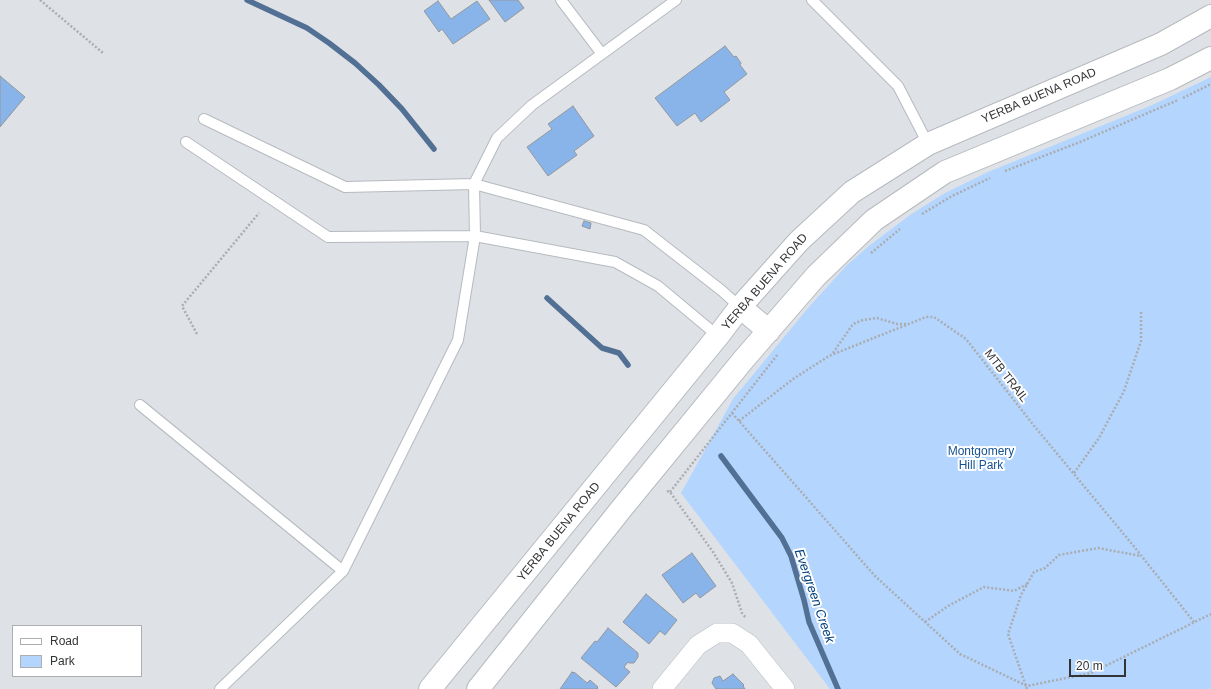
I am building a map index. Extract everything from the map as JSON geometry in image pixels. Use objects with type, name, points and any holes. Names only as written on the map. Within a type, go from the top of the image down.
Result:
[{"type":"street","name":"YERBA BUENA ROAD","points":[[430,689],[740,307],[799,241],[852,192],[928,144],[1161,44],[1211,16]]},
{"type":"street","points":[[478,689],[622,508],[744,359],[816,276],[874,220],[945,172],[1170,79],[1211,58]]},
{"type":"street","points":[[740,307],[769,330]]},
{"type":"street","points":[[718,336],[744,359]]},
{"type":"street","points":[[662,689],[698,645],[717,633],[732,633],[749,644],[785,689]]},
{"type":"lane","points":[[561,0],[602,54]]},
{"type":"lane","points":[[220,689],[343,570],[458,340],[475,236],[474,184],[497,138],[532,105],[676,0]]},
{"type":"lane","points":[[812,0],[898,86],[928,144]]},
{"type":"lane","points":[[204,119],[345,187],[474,184],[644,230],[721,290],[740,307]]},
{"type":"lane","points":[[186,142],[328,237],[475,236],[615,262],[658,286],[718,336]]},
{"type":"lane","points":[[140,405],[343,570]]},
{"type":"path","points":[[40,0],[104,53]]},
{"type":"path","points":[[1000,174],[1163,107],[1211,84]]},
{"type":"path","points":[[916,218],[952,196],[992,176]]},
{"type":"path","points":[[197,334],[182,306],[259,213]]},
{"type":"path","points":[[866,258],[904,226]]},
{"type":"path","points":[[1074,474],[1099,438],[1124,391],[1141,341],[1141,310]]},
{"type":"path","name":"MTB TRAIL","points":[[739,421],[794,379],[833,354],[926,317],[934,318],[966,339],[1194,622]]},
{"type":"path","name":"MTB TRAIL","points":[[833,354],[853,324],[863,320],[877,318],[897,324],[909,324]]},
{"type":"path","points":[[747,619],[742,613],[732,583],[713,552],[668,491],[779,353]]},
{"type":"path","points":[[715,394],[875,576],[960,654],[1027,688],[1091,673],[1211,614]]},
{"type":"path","points":[[1027,688],[1008,634],[1021,595],[1034,572],[1046,568],[1059,555],[1098,548],[1142,557]]},
{"type":"path","points":[[925,622],[948,606],[984,587],[1014,591],[1027,584]]},
{"type":"green space","name":"Montgomery Hill Park","points":[[1211,77],[1211,689],[830,689],[681,493],[733,399],[808,308],[847,265],[870,245],[910,215],[945,193],[988,172],[1150,106]]},
{"type":"building","points":[[489,0],[518,0],[524,8],[505,22]]},
{"type":"building","points":[[438,1],[451,19],[477,1],[490,19],[453,44],[442,29],[439,32],[424,11]]},
{"type":"building","points":[[725,46],[734,57],[736,56],[741,63],[740,65],[747,74],[724,92],[730,100],[701,122],[695,113],[677,126],[655,98]]},
{"type":"building","points":[[0,76],[25,97],[0,127]]},
{"type":"building","points":[[573,106],[594,136],[574,151],[577,155],[548,176],[527,147],[552,129],[548,124]]},
{"type":"building","points":[[584,221],[591,223],[590,229],[582,226]]},
{"type":"building","points":[[692,553],[716,586],[700,598],[696,593],[683,603],[662,575]]},
{"type":"building","points":[[646,594],[677,620],[665,635],[660,631],[649,644],[623,622]]},
{"type":"building","points":[[608,628],[638,653],[638,657],[634,663],[628,662],[624,667],[630,672],[616,687],[581,658]]},
{"type":"building","points":[[572,672],[587,683],[590,680],[598,687],[598,689],[560,689]]},
{"type":"building","points":[[733,674],[744,685],[743,686],[745,689],[716,689],[712,683],[714,678],[720,676],[723,681]]},
{"type":"waterway","name":"Evergreen Creek","points":[[247,0],[307,28],[355,63],[402,109],[434,149]]},
{"type":"waterway","name":"Evergreen Creek","points":[[547,298],[602,348],[619,353],[628,365]]},
{"type":"waterway","name":"Evergreen Creek","points":[[721,456],[782,538],[791,556],[809,622],[838,689]]}]
